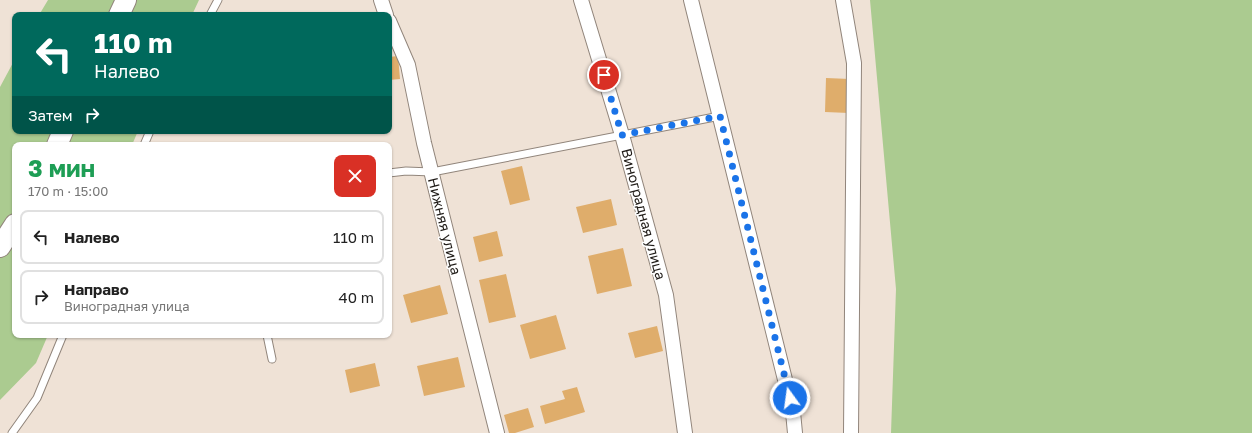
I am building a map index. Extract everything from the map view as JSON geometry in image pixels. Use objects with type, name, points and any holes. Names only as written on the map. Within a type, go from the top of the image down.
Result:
[{"type":"main road","points":[[120,12],[126,0]]},
{"type":"main road","points":[[0,247],[12,229]]},
{"type":"street","points":[[381,0],[385,12]]},
{"type":"street","name":"Виноградная улица","points":[[581,0],[622,135],[666,295],[685,433]]},
{"type":"street","points":[[692,0],[793,412],[795,433]]},
{"type":"street","points":[[843,0],[854,63],[851,433]]},
{"type":"street","name":"Нижняя улица","points":[[392,28],[408,65],[432,172],[497,433]]},
{"type":"lane","points":[[212,12],[218,0]]},
{"type":"lane","points":[[392,173],[406,171],[432,172],[720,116]]},
{"type":"lane","points":[[12,433],[37,398],[62,338]]},
{"type":"lane","points":[[268,338],[272,359]]},
{"type":"green space","points":[[48,0],[199,0],[193,12],[41,12]]},
{"type":"green space","points":[[870,0],[1252,0],[1252,433],[891,433],[896,289]]},
{"type":"green space","points":[[12,65],[12,134],[137,134],[133,142],[12,142],[12,338],[47,338],[36,363],[0,400],[0,87]]},
{"type":"building","points":[[398,56],[400,79],[392,80],[392,57]]},
{"type":"building","points":[[826,78],[850,79],[849,113],[825,112]]},
{"type":"building","points":[[522,166],[530,200],[510,205],[501,171]]},
{"type":"building","points":[[611,199],[617,225],[583,233],[576,207]]},
{"type":"building","points":[[497,231],[503,256],[479,262],[473,237]]},
{"type":"building","points":[[623,248],[632,286],[597,294],[588,256]]},
{"type":"building","points":[[506,274],[516,317],[489,323],[479,280]]},
{"type":"building","points":[[440,285],[448,314],[411,323],[403,295]]},
{"type":"building","points":[[556,315],[566,349],[530,359],[520,325]]},
{"type":"building","points":[[657,326],[663,351],[635,358],[628,333]]},
{"type":"building","points":[[458,357],[465,387],[424,396],[417,366]]},
{"type":"building","points":[[375,363],[380,386],[350,393],[345,370]]},
{"type":"building","points":[[577,387],[585,412],[545,424],[540,406],[565,399],[562,391]]},
{"type":"building","points":[[528,408],[534,427],[515,433],[509,433],[504,415]]},
{"type":"route","points":[[604,75],[622,135],[720,116],[790,398]]}]
